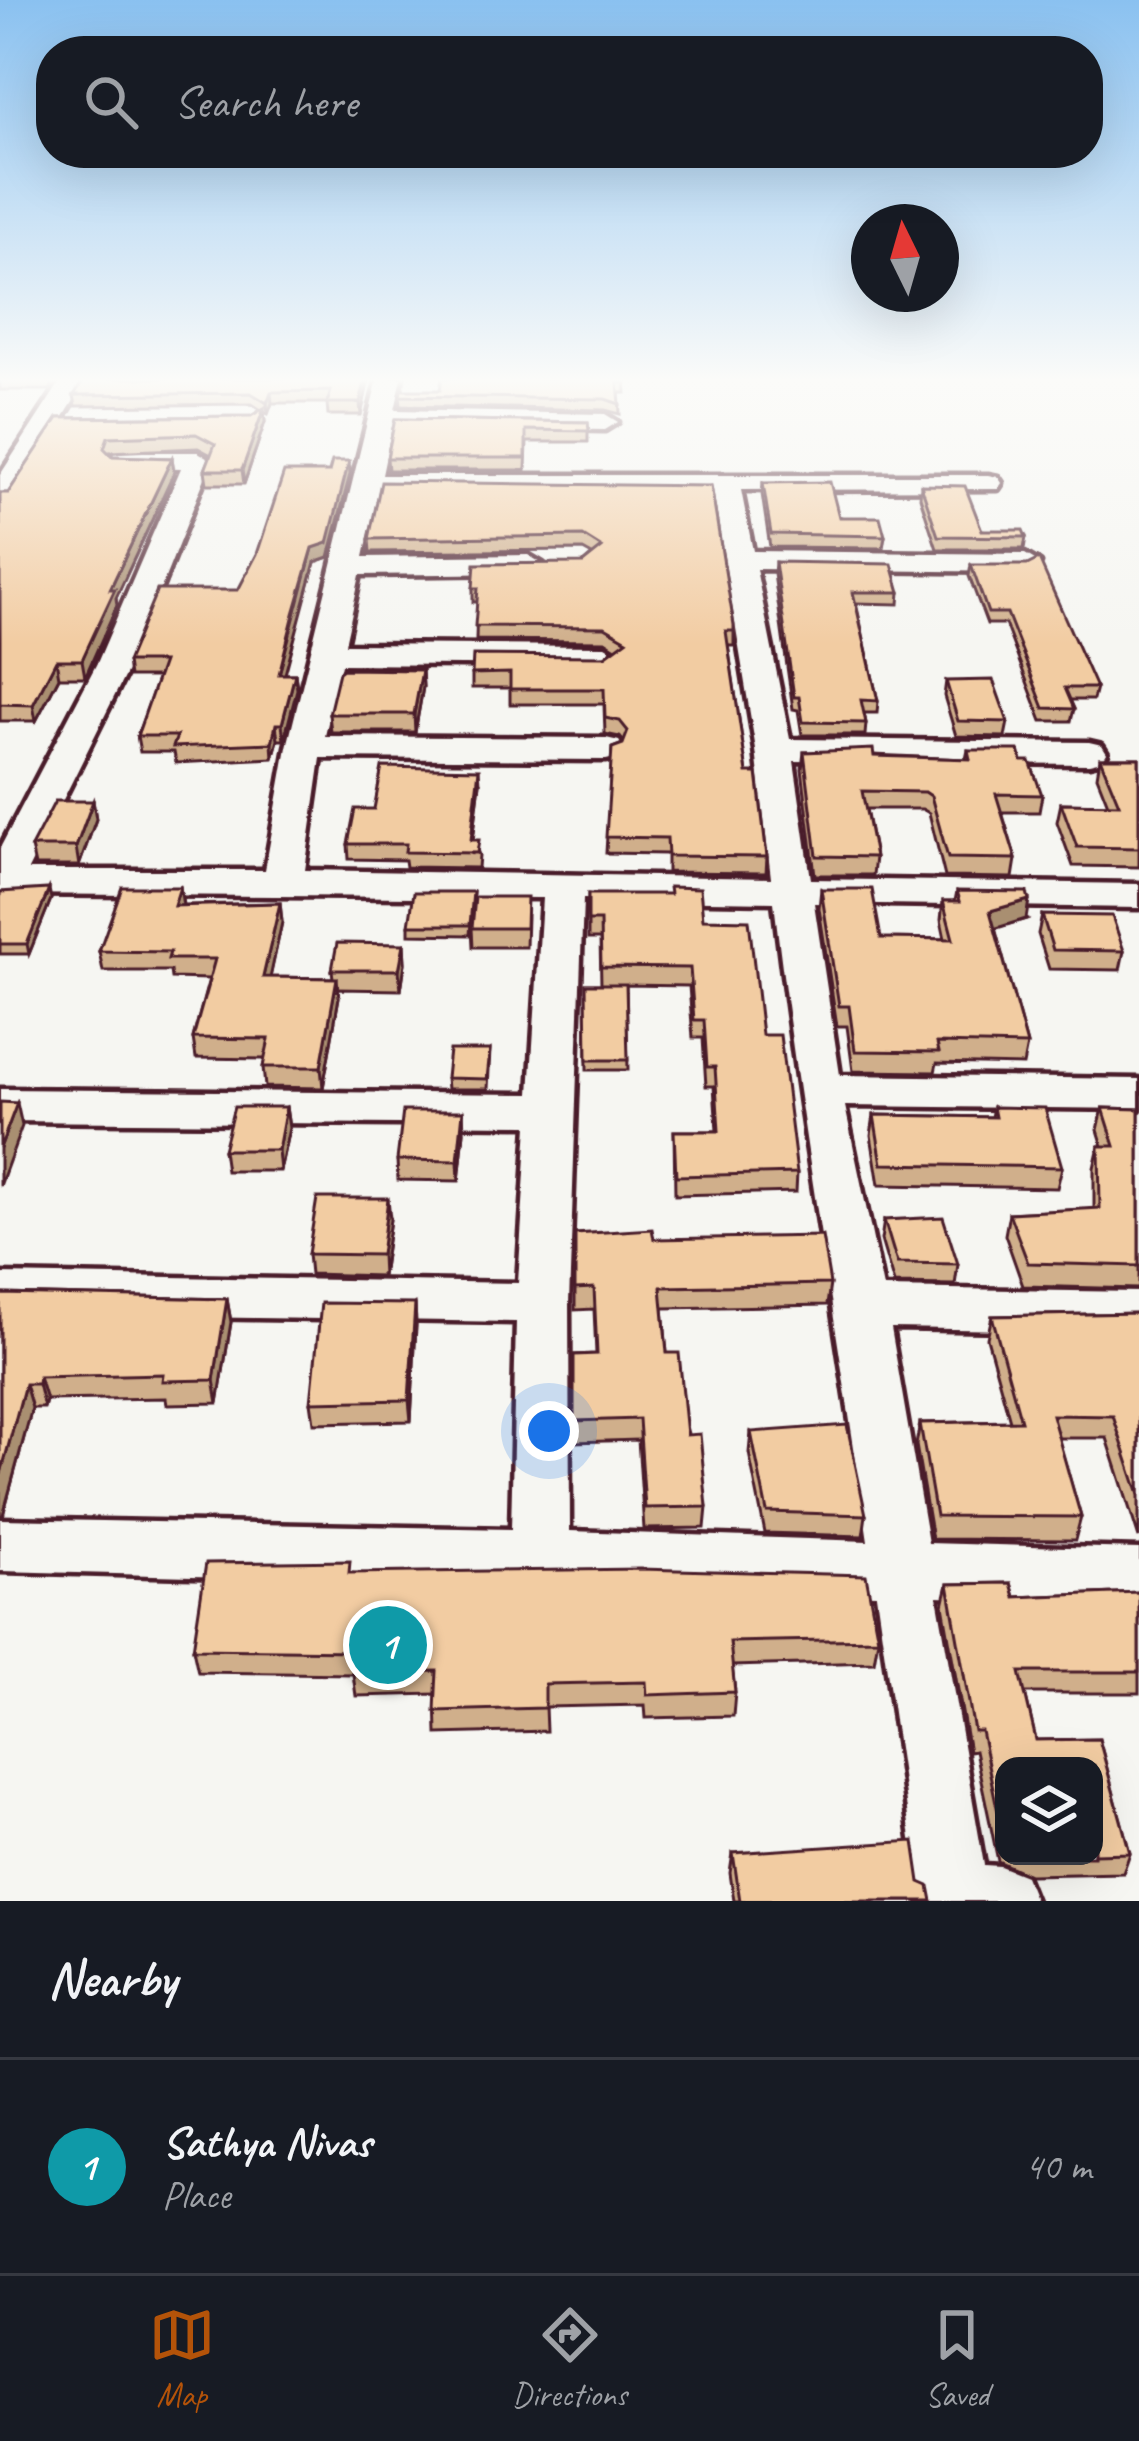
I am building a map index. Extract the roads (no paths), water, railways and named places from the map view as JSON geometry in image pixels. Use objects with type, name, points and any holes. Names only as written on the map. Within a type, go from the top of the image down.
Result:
[{"type":"street","points":[[1,499],[26,467]]},
{"type":"street","points":[[195,467],[115,661],[1,882],[1139,896]]},
{"type":"street","points":[[283,882],[305,747],[371,467]]},
{"type":"street","points":[[725,482],[774,750],[818,1090],[861,1308],[955,1901],[1000,1901]]},
{"type":"street","points":[[367,483],[988,483]]},
{"type":"street","points":[[739,560],[1024,563]]},
{"type":"street","points":[[348,566],[560,563]]},
{"type":"street","points":[[328,654],[605,656]]},
{"type":"street","points":[[305,747],[606,749]]},
{"type":"street","points":[[774,750],[1089,753]]},
{"type":"street","points":[[541,1556],[543,1303],[563,887]]},
{"type":"street","points":[[818,1090],[1139,1094]]},
{"type":"street","points":[[0,1105],[553,1110]]},
{"type":"street","points":[[0,1294],[543,1303]]},
{"type":"street","points":[[861,1308],[1139,1312]]},
{"type":"street","points":[[0,1545],[541,1556],[1139,1576]]},
{"type":"place","name":"Sathya Nivas","points":[[388,1645]]}]
